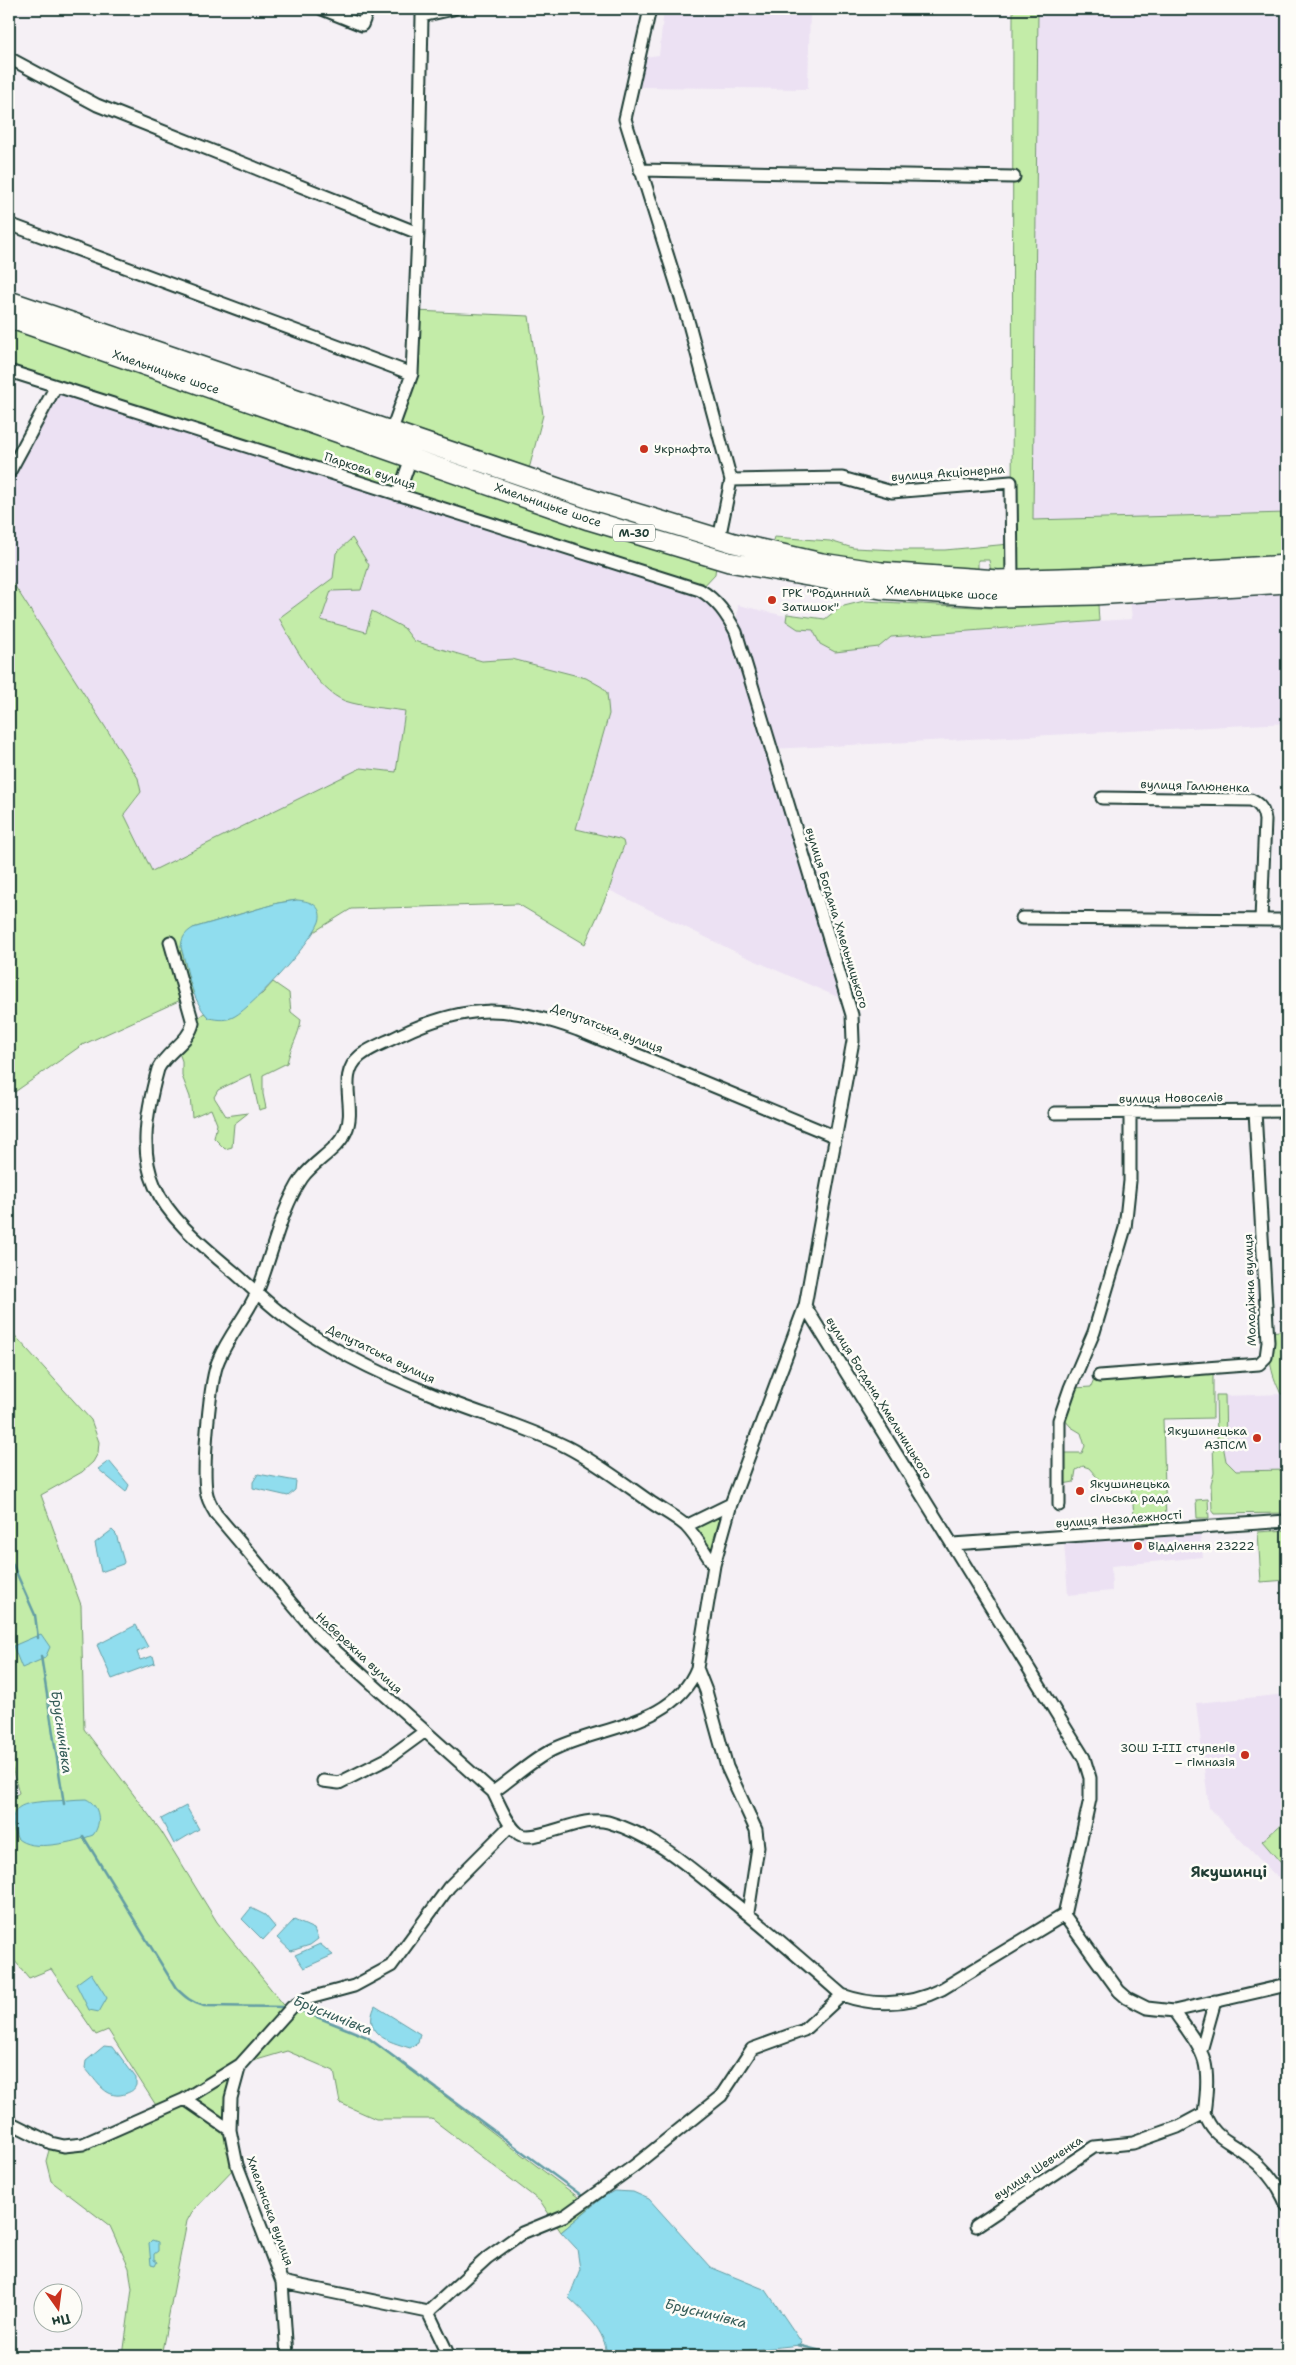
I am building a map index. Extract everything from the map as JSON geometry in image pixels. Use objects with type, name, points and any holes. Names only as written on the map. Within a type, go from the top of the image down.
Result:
[{"type":"highway","name":"Хмельницьке шосе","points":[[9,301],[389,441],[411,458],[589,520],[714,557],[845,584],[948,595],[1078,596],[1287,583]]},
{"type":"highway","name":"Хмельницьке шосе","points":[[9,318],[389,441],[719,539],[849,568],[949,578],[1012,580],[1287,565]]},
{"type":"highway","points":[[714,557],[719,539]]},
{"type":"street","points":[[322,9],[362,25],[368,9]]},
{"type":"street","points":[[389,441],[412,374],[418,233],[420,12],[453,9]]},
{"type":"street","points":[[650,9],[626,111],[627,126],[688,324],[731,480],[719,539]]},
{"type":"street","points":[[9,58],[97,105],[418,233]]},
{"type":"street","points":[[640,170],[1014,177]]},
{"type":"street","points":[[9,224],[412,374]]},
{"type":"street","name":"Паркова вулиця","points":[[9,371],[700,590],[710,596],[718,605]]},
{"type":"street","points":[[11,465],[56,386]]},
{"type":"street","points":[[398,495],[411,458]]},
{"type":"street","name":"вулиця Акціонерна","points":[[731,480],[842,478],[892,492],[1011,482],[1012,580]]},
{"type":"street","name":"вулиця Богдана Хмельницького","points":[[718,605],[736,632],[852,1014],[853,1041],[805,1306],[1084,1758],[1090,1778],[1090,1799],[1064,1915]]},
{"type":"street","name":"вулиця Галюненка","points":[[1102,798],[1251,800],[1258,804],[1262,809],[1265,820],[1261,920]]},
{"type":"street","points":[[1022,918],[1287,920]]},
{"type":"street","name":"Депутатська вулиця","points":[[170,942],[193,1023],[187,1036],[163,1059],[158,1069],[145,1140],[148,1166],[161,1199],[177,1222],[191,1237],[286,1318],[304,1330],[378,1371],[433,1395],[547,1438],[587,1458],[686,1526]]},
{"type":"street","name":"Депутатська вулиця","points":[[257,1292],[296,1188],[308,1171],[339,1142],[347,1130],[349,1119],[348,1078],[352,1066],[366,1052],[444,1017],[472,1011],[491,1011],[520,1014],[554,1021],[836,1137]]},
{"type":"street","name":"Молодіжна вулиця","points":[[1099,1376],[1259,1364],[1266,1357],[1268,1342],[1255,1111]]},
{"type":"street","name":"вулиця Новоселів","points":[[1055,1113],[1287,1111]]},
{"type":"street","points":[[1059,1505],[1059,1420],[1070,1388],[1094,1332],[1125,1228],[1130,1181],[1130,1112]]},
{"type":"street","name":"Набережна вулиця","points":[[257,1292],[215,1368],[205,1464],[208,1499],[220,1519],[318,1636],[493,1792]]},
{"type":"street","points":[[805,1306],[731,1504],[714,1566],[697,1668],[686,1689],[646,1717],[551,1750],[493,1792],[510,1824],[519,1833],[530,1836],[585,1821],[607,1822],[658,1843],[748,1913],[842,1995],[860,2001],[881,2003],[903,2002],[928,1995],[1064,1915],[1119,1991],[1127,1998],[1147,2008],[1174,2011],[1287,1986]]},
{"type":"street","points":[[714,1566],[686,1526],[731,1504]]},
{"type":"street","name":"вулиця Незалежності","points":[[953,1544],[1287,1521]]},
{"type":"street","points":[[697,1668],[706,1691],[727,1767],[756,1830],[758,1847],[748,1913]]},
{"type":"street","points":[[322,1781],[339,1783],[388,1759],[424,1732]]},
{"type":"street","points":[[9,2122],[51,2143],[73,2146],[82,2144],[185,2099],[240,2065],[292,2007],[306,1999],[354,1986],[392,1966],[449,1887],[510,1824]]},
{"type":"street","points":[[428,2312],[481,2264],[512,2240],[532,2227],[566,2215],[642,2160],[721,2096],[752,2049],[804,2030],[842,1995]]},
{"type":"street","points":[[1201,2051],[1215,2001]]},
{"type":"street","points":[[1174,2011],[1201,2051],[1208,2078],[1204,2113],[1216,2135],[1250,2156],[1280,2190],[1287,2206]]},
{"type":"street","name":"Хмелянська вулиця","points":[[240,2065],[231,2098],[230,2130],[238,2165],[282,2282],[287,2356]]},
{"type":"street","points":[[185,2099],[230,2130]]},
{"type":"street","name":"вулиця Шевченка","points":[[976,2226],[1094,2147],[1133,2143],[1178,2127],[1204,2113]]},
{"type":"street","points":[[282,2282],[428,2312]]},
{"type":"street","points":[[428,2312],[449,2356]]},
{"type":"shaded area","points":[[664,9],[810,9],[808,89],[638,87],[644,57],[659,55]]},
{"type":"shaded area","points":[[1038,9],[1287,9],[1287,513],[1033,521]]},
{"type":"shaded area","points":[[56,386],[700,590],[736,631],[738,605],[781,615],[823,621],[825,637],[1132,619],[1130,599],[1287,591],[1287,723],[771,749],[849,1002],[742,955],[609,890],[624,845],[623,841],[576,829],[609,714],[512,659],[482,661],[430,645],[406,711],[396,772],[361,768],[152,871],[124,814],[138,798],[138,778],[9,577],[9,474]]},
{"type":"shaded area","points":[[1284,1394],[1287,1398],[1287,1470],[1236,1471],[1226,1461],[1223,1444],[1222,1396]]},
{"type":"shaded area","points":[[1200,1535],[1203,1557],[1111,1566],[1112,1591],[1068,1595],[1064,1543]]},
{"type":"shaded area","name":"ЗОШ І-ІІІ ступенів – гімназія","points":[[1287,1694],[1287,1887],[1209,1808],[1196,1703]]},
{"type":"green space","points":[[1013,9],[1038,9],[1033,520],[1287,513],[1287,557],[1012,572]]},
{"type":"green space","points":[[415,311],[529,316],[543,415],[528,473],[393,428],[412,374]]},
{"type":"green space","points":[[9,326],[408,467],[716,565],[715,574],[700,590],[9,371]]},
{"type":"green space","points":[[774,537],[830,541],[853,548],[897,550],[945,550],[1009,544],[1009,572],[991,572],[989,560],[978,560],[978,571],[847,561],[772,544]]},
{"type":"green space","points":[[352,538],[369,565],[361,590],[331,591],[321,620],[366,632],[372,611],[404,628],[414,641],[482,661],[512,659],[586,678],[602,687],[607,693],[609,714],[576,829],[619,839],[623,841],[624,845],[609,890],[585,944],[518,904],[351,909],[312,933],[316,924],[297,900],[278,903],[193,928],[181,947],[194,994],[82,1045],[9,1096],[9,577],[138,778],[141,792],[124,814],[152,871],[361,768],[396,772],[405,711],[359,705],[334,695],[324,687],[306,665],[279,618],[333,578],[336,553]]},
{"type":"green space","points":[[864,601],[994,608],[1098,605],[1099,621],[891,637],[879,647],[835,652],[820,644],[813,630],[798,629],[786,621],[787,614],[825,619],[840,607]]},
{"type":"green space","points":[[273,982],[289,993],[291,1012],[301,1020],[298,1031],[287,1063],[263,1075],[263,1094],[266,1108],[259,1110],[251,1074],[218,1090],[214,1097],[226,1116],[248,1113],[234,1124],[232,1147],[225,1149],[214,1138],[217,1124],[211,1109],[192,1117],[190,1097],[182,1076],[182,1061],[178,1050],[197,1024],[199,1017],[204,1013],[209,1018],[262,994]]},
{"type":"green space","points":[[9,1329],[91,1420],[99,1442],[98,1453],[93,1462],[82,1472],[41,1495],[81,1605],[84,1729],[161,1831],[217,1922],[287,2009],[292,2007],[367,2037],[591,2207],[561,2232],[541,2202],[432,2119],[376,2119],[340,2103],[334,2071],[287,2051],[240,2065],[231,2098],[237,2165],[192,2212],[187,2221],[161,2356],[123,2356],[132,2289],[129,2268],[110,2226],[51,2181],[46,2161],[51,2143],[64,2146],[159,2110],[108,2030],[96,2035],[51,1969],[29,1978],[9,1954],[9,1873],[15,1869],[9,1826],[9,1799],[19,1793],[9,1757]]},
{"type":"green space","points":[[1287,1330],[1287,1398],[1284,1394],[1281,1394],[1274,1378],[1270,1350],[1271,1332]]},
{"type":"green space","points":[[1213,1374],[1213,1418],[1163,1419],[1166,1522],[1135,1523],[1131,1487],[1102,1483],[1089,1468],[1083,1466],[1076,1470],[1074,1482],[1063,1484],[1063,1453],[1082,1453],[1085,1446],[1081,1433],[1071,1427],[1064,1419],[1074,1388],[1091,1387],[1094,1380]]},
{"type":"green space","points":[[1216,1395],[1225,1395],[1226,1444],[1223,1445],[1226,1461],[1236,1471],[1287,1470],[1287,1513],[1215,1514],[1212,1510],[1213,1445],[1217,1439]]},
{"type":"green space","points":[[1208,1499],[1209,1518],[1197,1518],[1196,1500]]},
{"type":"green space","points":[[731,1504],[714,1565],[686,1526]]},
{"type":"green space","points":[[1287,1530],[1287,1580],[1261,1582],[1258,1532]]},
{"type":"green space","points":[[1284,1822],[1287,1826],[1287,1870],[1262,1841]]},
{"type":"water","points":[[297,900],[313,904],[320,913],[317,927],[309,939],[284,970],[243,1010],[229,1019],[209,1018],[198,1003],[191,985],[181,947],[184,936],[193,928],[278,903]]},
{"type":"water","points":[[109,1461],[129,1485],[126,1492],[98,1469]]},
{"type":"water","points":[[258,1474],[296,1481],[295,1490],[288,1496],[253,1488],[253,1482]]},
{"type":"water","points":[[112,1530],[116,1534],[124,1562],[101,1572],[95,1543]]},
{"type":"water","points":[[136,1625],[148,1647],[137,1652],[140,1660],[153,1656],[155,1663],[112,1679],[97,1645]]},
{"type":"water","points":[[41,1634],[50,1647],[45,1658],[22,1668],[13,1646]]},
{"type":"water","points":[[86,1799],[97,1810],[98,1815],[98,1826],[93,1835],[76,1841],[54,1845],[32,1845],[17,1838],[13,1818],[19,1808],[32,1803]]},
{"type":"water","points":[[186,1806],[199,1829],[174,1844],[161,1819]]},
{"type":"water","points":[[251,1908],[265,1915],[275,1927],[263,1940],[242,1919]]},
{"type":"water","points":[[294,1920],[314,1929],[318,1939],[310,1945],[291,1951],[277,1938]]},
{"type":"water","points":[[320,1944],[333,1955],[304,1968],[295,1955]]},
{"type":"water","points":[[91,1973],[107,1998],[99,2012],[89,2010],[76,1984]]},
{"type":"water","points":[[375,2006],[420,2034],[418,2043],[410,2048],[393,2043],[379,2035],[372,2024]]},
{"type":"water","points":[[104,2046],[113,2047],[136,2078],[136,2085],[132,2091],[114,2095],[103,2089],[85,2068],[86,2061]]},
{"type":"water","points":[[614,2191],[633,2192],[649,2199],[710,2267],[766,2290],[802,2343],[800,2345],[742,2351],[736,2356],[607,2356],[606,2347],[599,2331],[569,2298],[580,2269],[577,2249],[561,2232],[603,2197]]},
{"type":"water","points":[[152,2240],[158,2242],[158,2251],[154,2254],[154,2260],[157,2262],[155,2266],[151,2265],[149,2243]]},
{"type":"waterway","name":"Брусничівка","points":[[9,1556],[35,1615],[38,1638]]},
{"type":"waterway","name":"Брусничівка","points":[[41,1656],[64,1804]]},
{"type":"waterway","name":"Брусничівка","points":[[83,1836],[176,1988],[186,1997],[204,2006],[286,2007]]},
{"type":"waterway","name":"Брусничівка","points":[[297,2009],[367,2037],[585,2198]]},
{"type":"waterway","name":"Брусничівка","points":[[798,2345],[840,2356]]},
{"type":"place","name":"Укрнафта","points":[[644,449]]},
{"type":"place","name":"ГРК \"Родинний Затишок\"","points":[[772,600]]},
{"type":"place","name":"Якушинецька АЗПСМ","points":[[1257,1438]]},
{"type":"place","name":"Якушинецька сільська рада","points":[[1080,1491]]},
{"type":"place","name":"Відділення 23222","points":[[1138,1546]]},
{"type":"place","name":"ЗОШ І-ІІІ ступенів – гімназія","points":[[1245,1755]]},
{"type":"district","name":"Якушинці","points":[[1229,1872]]}]
